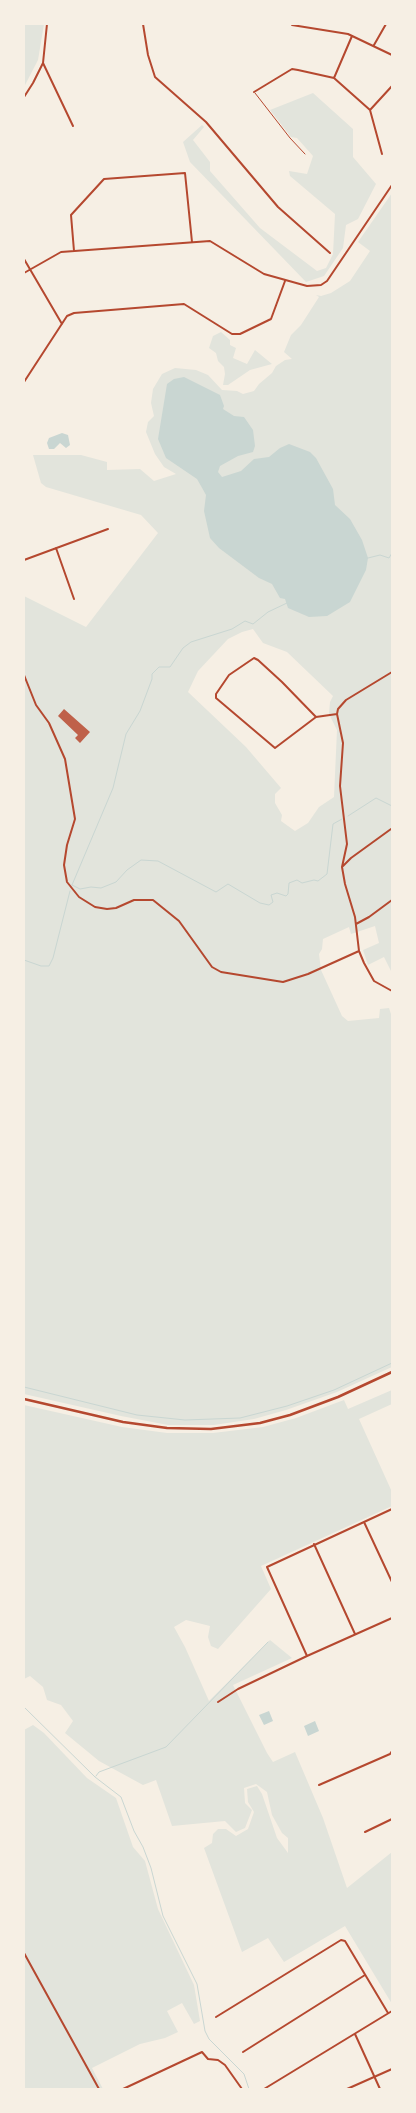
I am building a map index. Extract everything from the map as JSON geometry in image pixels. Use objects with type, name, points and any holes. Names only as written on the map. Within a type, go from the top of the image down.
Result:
[{"type":"street","points":[[24,97],[43,63],[47,24]]},
{"type":"street","points":[[143,24],[148,55],[155,77],[206,122],[278,207],[330,253]]},
{"type":"street","points":[[374,45],[386,24]]},
{"type":"street","points":[[292,25],[352,36],[374,45],[392,55]]},
{"type":"street","points":[[334,78],[352,36]]},
{"type":"street","points":[[43,63],[73,126]]},
{"type":"street","points":[[254,92],[292,69],[334,78],[370,110],[382,154]]},
{"type":"street","points":[[370,110],[389,92],[392,86]]},
{"type":"street","points":[[74,251],[71,215],[104,179],[185,173],[192,242]]},
{"type":"street","points":[[24,274],[61,252],[210,241],[264,274],[285,281],[314,286],[321,285],[327,280],[392,185]]},
{"type":"street","points":[[24,259],[62,324]]},
{"type":"street","points":[[24,382],[67,316],[74,313],[184,304],[232,334],[240,334],[271,319],[285,281]]},
{"type":"street","points":[[24,560],[108,529]]},
{"type":"street","points":[[56,548],[74,599]]},
{"type":"street","points":[[316,717],[282,682],[254,658],[229,675],[216,694],[216,698],[275,748],[316,717],[337,714]]},
{"type":"street","points":[[392,672],[346,700],[338,709],[337,714],[343,743],[340,786],[347,844],[342,867],[356,924],[359,951],[374,981],[392,991]]},
{"type":"street","points":[[24,675],[36,705],[49,723],[65,759],[75,819],[67,845],[64,865],[67,882],[79,897],[95,907],[107,909],[116,908],[134,900],[154,900],[179,921],[212,967],[221,972],[283,982],[308,974],[359,951]]},
{"type":"street","points":[[342,867],[351,858],[391,829]]},
{"type":"street","points":[[356,924],[369,917],[392,900]]},
{"type":"street","points":[[24,1399],[123,1422],[167,1428],[211,1429],[260,1423],[290,1415],[392,1372]]},
{"type":"street","points":[[307,1656],[267,1567],[392,1509]]},
{"type":"street","points":[[364,1522],[392,1582]]},
{"type":"street","points":[[314,1544],[355,1634]]},
{"type":"street","points":[[218,1702],[238,1689],[392,1618]]},
{"type":"street","points":[[319,1785],[391,1752]]},
{"type":"street","points":[[365,1832],[392,1820]]},
{"type":"street","points":[[216,2017],[341,1940],[345,1941],[388,2013]]},
{"type":"street","points":[[24,1953],[98,2089]]},
{"type":"street","points":[[243,2052],[366,1975]]},
{"type":"street","points":[[264,2089],[392,2011]]},
{"type":"street","points":[[355,2033],[380,2089]]},
{"type":"street","points":[[123,2089],[202,2052],[208,2059],[218,2060],[225,2064],[242,2089]]},
{"type":"street","points":[[347,2089],[392,2069]]},
{"type":"lane","points":[[254,92],[305,154]]},
{"type":"shaded area","points":[[24,24],[44,24],[38,60],[24,87]]},
{"type":"shaded area","points":[[313,93],[353,129],[353,157],[376,184],[358,219],[346,225],[343,248],[324,276],[306,282],[190,162],[183,142],[202,125],[204,127],[193,140],[210,162],[210,171],[260,228],[317,271],[326,268],[333,254],[335,214],[290,176],[289,171],[307,174],[313,156],[297,138],[291,137],[270,110]]},
{"type":"shaded area","points":[[392,193],[392,973],[384,957],[368,965],[363,950],[379,943],[375,926],[351,934],[349,927],[323,939],[322,949],[319,954],[321,970],[342,1016],[348,1021],[379,1018],[380,1009],[389,1008],[392,1017],[392,1367],[337,1392],[286,1410],[254,1419],[214,1425],[168,1425],[24,1394],[24,596],[86,627],[158,533],[141,515],[46,487],[41,483],[33,455],[81,455],[107,462],[107,470],[140,469],[154,481],[176,474],[164,467],[155,454],[146,432],[148,422],[154,416],[151,403],[153,389],[162,374],[175,368],[196,370],[208,375],[222,390],[237,391],[243,394],[254,391],[259,384],[272,373],[276,366],[285,360],[292,359],[284,352],[291,335],[301,325],[319,297],[316,295],[321,296],[331,293],[350,281],[370,251],[358,242]],"holes":[[[253,629],[263,643],[287,652],[333,696],[330,702],[329,714],[337,730],[334,797],[319,807],[308,823],[295,831],[281,821],[282,815],[275,803],[275,794],[281,788],[246,747],[188,692],[198,671],[228,639],[242,632]]]},
{"type":"shaded area","points":[[221,332],[230,340],[230,345],[236,348],[233,358],[247,364],[255,350],[272,364],[250,370],[228,385],[223,385],[225,374],[224,367],[218,361],[216,353],[209,348],[213,336]]},
{"type":"shaded area","points":[[184,377],[220,395],[224,406],[223,409],[234,416],[244,417],[253,430],[255,446],[253,452],[238,456],[220,466],[218,472],[222,477],[241,471],[254,459],[269,457],[280,448],[289,444],[310,452],[316,458],[333,489],[335,505],[350,519],[362,540],[368,558],[366,570],[350,602],[327,616],[309,617],[288,608],[285,599],[280,598],[272,584],[259,578],[219,548],[210,538],[204,511],[206,495],[197,479],[166,458],[158,439],[167,384],[174,379]]},
{"type":"shaded area","points":[[62,433],[68,435],[70,445],[66,448],[60,443],[54,449],[49,449],[47,443],[49,438]]},
{"type":"shaded area","points":[[392,1390],[392,1404],[359,1419],[392,1492],[392,1506],[261,1566],[271,1589],[218,1649],[211,1646],[208,1637],[210,1626],[186,1620],[174,1627],[185,1647],[209,1701],[270,1640],[292,1658],[233,1685],[273,1762],[295,1752],[323,1818],[347,1888],[392,1852],[392,2004],[345,1926],[284,1962],[268,1938],[242,1952],[204,1848],[212,1843],[213,1834],[218,1829],[226,1829],[236,1836],[248,1829],[254,1812],[248,1802],[247,1789],[257,1786],[262,1794],[277,1838],[288,1853],[288,1838],[282,1833],[272,1815],[267,1792],[256,1784],[244,1788],[245,1803],[252,1810],[245,1828],[236,1832],[225,1821],[172,1826],[156,1780],[143,1785],[99,1761],[65,1733],[73,1721],[61,1705],[47,1700],[43,1687],[30,1676],[24,1679],[24,1405],[122,1427],[167,1433],[213,1433],[263,1427],[296,1418],[344,1400],[348,1409]]},
{"type":"shaded area","points":[[269,1711],[273,1721],[264,1725],[259,1715]]},
{"type":"shaded area","points":[[315,1721],[319,1731],[308,1736],[304,1726]]},
{"type":"shaded area","points":[[33,1725],[44,1733],[87,1778],[116,1798],[133,1847],[145,1861],[158,1909],[194,1985],[200,2021],[194,2024],[182,2003],[167,2011],[178,2032],[165,2038],[140,2044],[92,2068],[103,2089],[24,2089],[24,1730]]},
{"type":"building","points":[[64,709],[90,732],[80,743],[75,738],[78,735],[58,716]]},
{"type":"waterway","points":[[368,558],[380,555],[389,558],[392,553]]},
{"type":"waterway","points":[[72,885],[113,788],[126,734],[140,711],[152,679],[152,674],[159,667],[170,667],[183,648],[191,642],[232,629],[245,621],[253,624],[268,612],[287,603]]},
{"type":"waterway","points":[[348,816],[376,798],[392,806]]},
{"type":"waterway","points":[[72,885],[80,889],[91,887],[101,888],[116,882],[127,870],[141,860],[158,861],[216,892],[228,884],[260,903],[269,905],[273,902],[271,895],[277,893],[286,896],[288,894],[289,883],[297,880],[302,883],[314,880],[318,881],[327,874],[333,824],[342,819]]},
{"type":"waterway","points":[[24,960],[41,966],[49,966],[53,958],[70,891]]},
{"type":"waterway","points":[[24,1387],[137,1415],[185,1420],[240,1418],[287,1406],[334,1390],[392,1363]]},
{"type":"waterway","points":[[96,1776],[99,1772],[166,1747],[268,1642]]},
{"type":"waterway","points":[[24,1707],[95,1777],[121,1797],[134,1831],[143,1847],[151,1868],[163,1916],[197,1984],[205,2031],[209,2039],[244,2074],[249,2089]]}]
